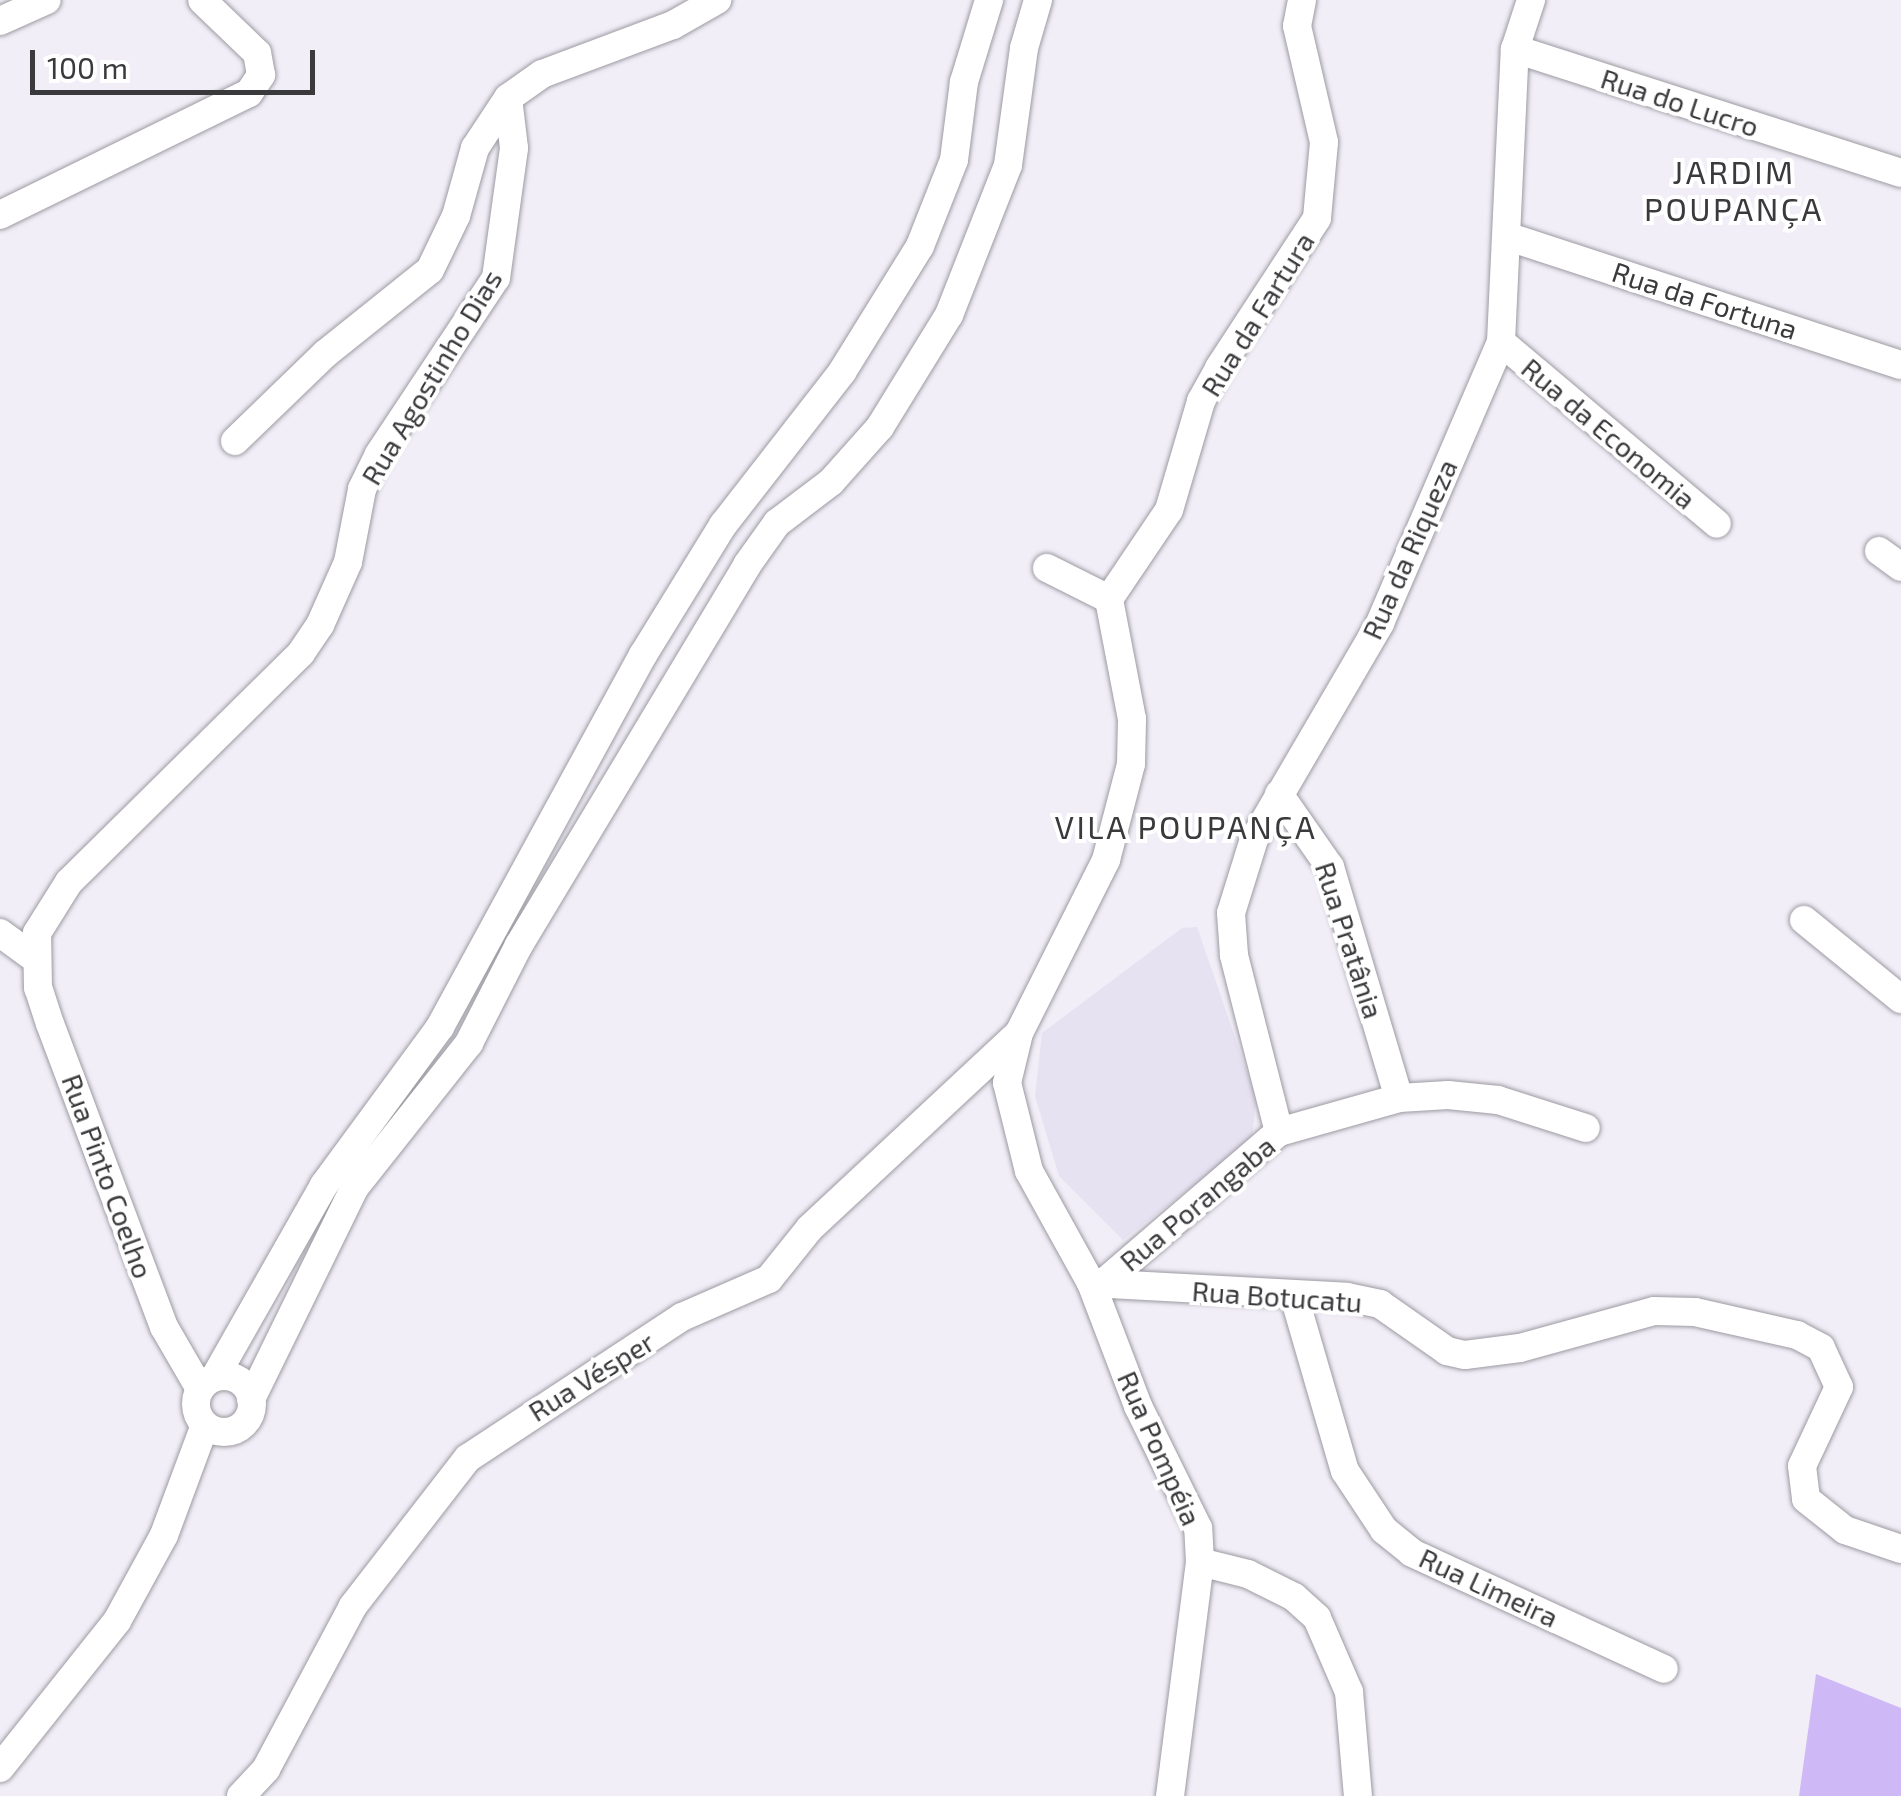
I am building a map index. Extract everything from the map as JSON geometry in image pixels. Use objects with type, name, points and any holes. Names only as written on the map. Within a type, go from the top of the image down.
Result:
[{"type":"street","points":[[0,22],[46,0]]},
{"type":"street","points":[[0,215],[249,93],[262,75],[257,52],[202,0]]},
{"type":"street","points":[[235,441],[324,354],[430,270],[456,216],[475,148],[508,98],[542,74],[674,25],[716,0]]},
{"type":"street","points":[[989,0],[964,82],[954,160],[920,246],[842,372],[748,484],[643,655],[440,1026],[324,1185],[207,1383],[196,1408],[205,1424],[232,1430],[248,1418],[252,1400],[355,1188],[469,1043],[520,945],[747,565],[777,523],[831,482],[880,427],[949,315],[1008,165],[1024,48],[1038,0]]},
{"type":"street","name":"Rua da Fartura","points":[[1109,599],[1170,510],[1201,401],[1219,368],[1318,218],[1324,142],[1298,26],[1302,0]]},
{"type":"street","name":"Rua da Riqueza","points":[[1279,1132],[1234,955],[1231,913],[1241,872],[1279,794],[1380,623],[1501,342],[1516,49],[1531,0]]},
{"type":"street","name":"Rua do Lucro","points":[[1516,49],[1901,173]]},
{"type":"street","name":"Rua Agostinho Dias","points":[[34,957],[47,907],[301,653],[320,625],[348,562],[362,489],[379,454],[496,278],[514,148],[508,98]]},
{"type":"street","name":"Rua da Fortuna","points":[[1509,236],[1901,364]]},
{"type":"street","name":"Rua da Economia","points":[[1501,342],[1717,524]]},
{"type":"street","points":[[1047,568],[1109,599],[1132,719],[1131,764],[1106,860],[1020,1033],[1007,1083],[1014,1126],[1050,1218],[1096,1284]]},
{"type":"street","name":"Rua Pratânia","points":[[1279,794],[1330,867],[1399,1098]]},
{"type":"street","points":[[1804,920],[1901,1000]]},
{"type":"street","points":[[0,933],[34,957]]},
{"type":"street","name":"Rua Pinto Coelho","points":[[34,957],[50,1024],[164,1327],[207,1383]]},
{"type":"street","name":"Rua Vésper","points":[[242,1796],[266,1768],[353,1606],[425,1506],[468,1458],[682,1317],[769,1280],[810,1228],[1020,1033]]},
{"type":"street","name":"Rua Porangaba","points":[[1096,1284],[1279,1132],[1399,1098],[1498,1100],[1586,1128]]},
{"type":"street","name":"Rua Botucatu","points":[[1096,1284],[1380,1304],[1447,1351],[1465,1355],[1520,1348],[1654,1311],[1695,1312],[1797,1334],[1821,1348],[1839,1387],[1802,1466],[1806,1499],[1845,1530],[1901,1549]]},
{"type":"street","name":"Rua Pompéia","points":[[1096,1284],[1138,1406],[1184,1491],[1198,1528],[1200,1562],[1170,1796]]},
{"type":"street","name":"Rua Limeira","points":[[1294,1296],[1346,1471],[1384,1530],[1412,1553],[1664,1669]]},
{"type":"street","points":[[207,1383],[234,1377],[252,1400]]},
{"type":"street","points":[[0,1768],[116,1621],[164,1536],[205,1424]]},
{"type":"street","points":[[1200,1562],[1248,1574],[1294,1597],[1316,1618],[1350,1692],[1358,1796]]},
{"type":"shaded area","points":[[1197,927],[1256,1098],[1252,1140],[1123,1240],[1059,1176],[1035,1096],[1042,1033],[1182,928]]},
{"type":"shaded area","points":[[1816,1674],[1901,1708],[1901,1796],[1799,1796]]},
{"type":"district","name":"JARDIM POUPANÇA","points":[[1734,190]]},
{"type":"district","name":"VILA POUPANÇA","points":[[1186,826]]}]
